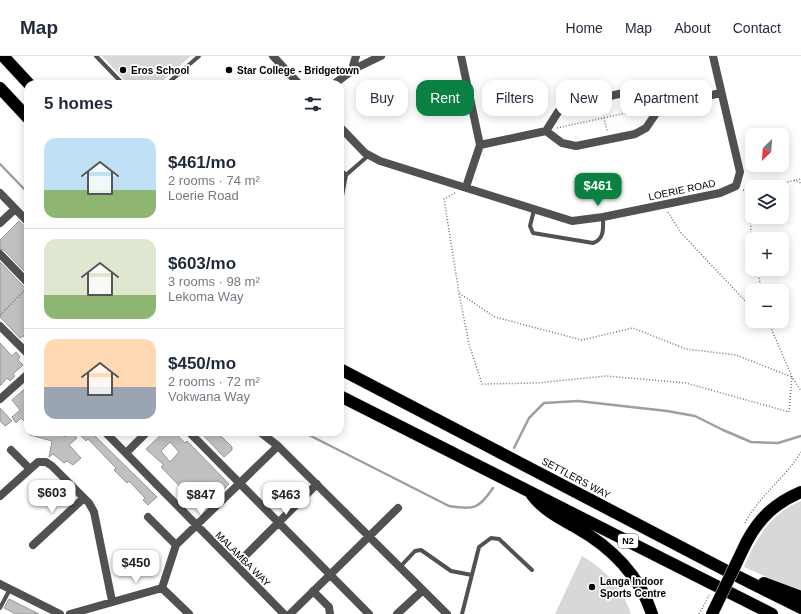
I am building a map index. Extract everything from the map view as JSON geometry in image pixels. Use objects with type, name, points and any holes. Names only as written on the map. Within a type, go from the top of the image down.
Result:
[{"type":"highway","points":[[4,56],[25,80]]},
{"type":"highway","points":[[0,88],[24,114]]},
{"type":"highway","name":"SETTLERS WAY","points":[[344,371],[725,570],[801,608]]},
{"type":"highway","name":"N2","points":[[344,398],[484,469],[524,487],[772,614]]},
{"type":"highway","points":[[524,487],[544,507],[592,536],[613,554],[625,566],[640,587],[652,614]]},
{"type":"highway","points":[[708,612],[756,526],[777,504],[801,492]]},
{"type":"highway","points":[[725,570],[783,589],[801,597]]},
{"type":"street","points":[[273,56],[295,80]]},
{"type":"street","points":[[354,69],[353,66],[356,56]]},
{"type":"street","points":[[339,80],[354,69],[381,56]]},
{"type":"street","points":[[461,56],[480,145],[466,187]]},
{"type":"street","points":[[713,56],[740,172],[737,184]]},
{"type":"street","points":[[712,95],[721,93]]},
{"type":"street","points":[[480,145],[546,131],[556,115]]},
{"type":"street","points":[[546,131],[562,143],[576,146],[635,134],[646,128],[654,116]]},
{"type":"street","points":[[344,131],[370,156]]},
{"type":"street","name":"LOERIE ROAD","points":[[370,156],[380,161],[572,221],[603,217],[720,193],[737,184]]},
{"type":"street","points":[[0,193],[24,218]]},
{"type":"street","points":[[0,223],[15,208]]},
{"type":"street","points":[[0,254],[24,279]]},
{"type":"street","points":[[0,326],[24,350]]},
{"type":"street","points":[[0,399],[24,378]]},
{"type":"street","name":"MALAMBA WAY","points":[[109,436],[284,614]]},
{"type":"street","points":[[126,453],[143,436]]},
{"type":"street","points":[[192,436],[369,614]]},
{"type":"street","points":[[265,436],[278,446],[317,484],[447,614]]},
{"type":"street","points":[[162,588],[176,545],[278,446]]},
{"type":"street","points":[[11,450],[29,468]]},
{"type":"street","points":[[0,496],[29,468],[38,462],[46,462],[84,498],[91,507],[95,517],[112,601]]},
{"type":"street","points":[[236,565],[317,484]]},
{"type":"street","points":[[33,545],[84,498]]},
{"type":"street","points":[[290,614],[398,508]]},
{"type":"street","points":[[148,517],[176,545]]},
{"type":"street","points":[[0,584],[60,614]]},
{"type":"street","points":[[70,614],[162,588]]},
{"type":"street","points":[[162,588],[189,614]]},
{"type":"street","points":[[397,614],[423,590]]},
{"type":"street","points":[[313,591],[329,607],[330,614]]},
{"type":"lane","points":[[96,56],[119,80]]},
{"type":"lane","points":[[172,80],[199,56]]},
{"type":"lane","points":[[344,186],[346,175],[370,156]]},
{"type":"lane","points":[[534,210],[530,226],[533,233],[593,243],[598,241],[602,236],[603,217]]},
{"type":"lane","points":[[462,614],[479,547],[491,538],[499,539],[532,570]]},
{"type":"lane","points":[[400,567],[415,551],[422,550],[450,571],[472,575]]},
{"type":"lane","points":[[0,608],[10,589]]},
{"type":"path","points":[[546,131],[620,114]]},
{"type":"path","points":[[603,118],[610,139]]},
{"type":"path","points":[[789,181],[801,179]]},
{"type":"path","points":[[794,180],[801,183]]},
{"type":"path","points":[[737,184],[745,190]]},
{"type":"path","points":[[466,187],[444,200],[469,344],[482,384],[537,383],[606,376],[686,383],[789,412],[792,377]]},
{"type":"path","points":[[664,205],[681,234],[745,301]]},
{"type":"path","points":[[0,315],[24,291]]},
{"type":"path","points":[[459,293],[495,318],[582,340],[632,328],[686,349],[736,355],[792,377]]},
{"type":"path","points":[[771,330],[792,377],[801,391]]},
{"type":"path","points":[[744,526],[755,506],[786,474],[801,452]]},
{"type":"path","points":[[699,614],[708,612]]},
{"type":"shaded area","points":[[102,56],[191,56],[164,80],[124,80]]},
{"type":"shaded area","points":[[801,501],[801,592],[744,567],[759,537],[766,528],[781,512]]},
{"type":"shaded area","name":"Langa Indoor Sports Centre","points":[[582,556],[606,573],[612,580],[623,596],[631,614],[555,614]]},
{"type":"building","points":[[19,221],[24,226],[24,271],[4,250],[0,249],[0,240]]},
{"type":"building","points":[[0,262],[24,287],[24,336],[20,338],[0,317]]},
{"type":"building","points":[[0,343],[12,356],[16,352],[20,357],[18,360],[23,365],[13,374],[15,376],[10,381],[7,378],[0,386]]},
{"type":"building","points":[[24,390],[24,421],[21,418],[16,423],[12,417],[20,410],[12,400]]},
{"type":"building","points":[[0,408],[12,421],[5,426],[0,421]]},
{"type":"building","points":[[34,436],[75,436],[77,438],[69,445],[81,458],[73,465],[67,461],[64,463],[53,454],[49,457],[52,441]]},
{"type":"building","points":[[81,436],[95,436],[157,497],[148,505],[143,500],[145,498],[129,481],[127,483],[114,470],[116,468],[88,439],[86,441]]},
{"type":"building","points":[[160,436],[178,436],[185,443],[187,441],[229,484],[222,491],[220,489],[219,491],[212,484],[195,502],[161,467],[164,465],[146,449]],"holes":[[[170,442],[179,452],[170,462],[161,451]]]},
{"type":"building","points":[[204,436],[221,436],[232,447],[232,450],[224,457]]},
{"type":"building","points":[[9,599],[39,614],[16,614],[4,608]]},
{"type":"waterway","points":[[0,164],[24,189]]},
{"type":"waterway","points":[[514,448],[529,418],[544,403],[578,401],[667,411],[695,416],[751,442],[778,443],[801,436]]},
{"type":"waterway","points":[[311,436],[449,506],[470,508],[480,504],[493,488]]},
{"type":"place","name":"Eros School","points":[[123,70]]},
{"type":"place","name":"Star College - Bridgetown","points":[[229,70]]},
{"type":"place","name":"Langa Indoor Sports Centre","points":[[592,587]]}]
